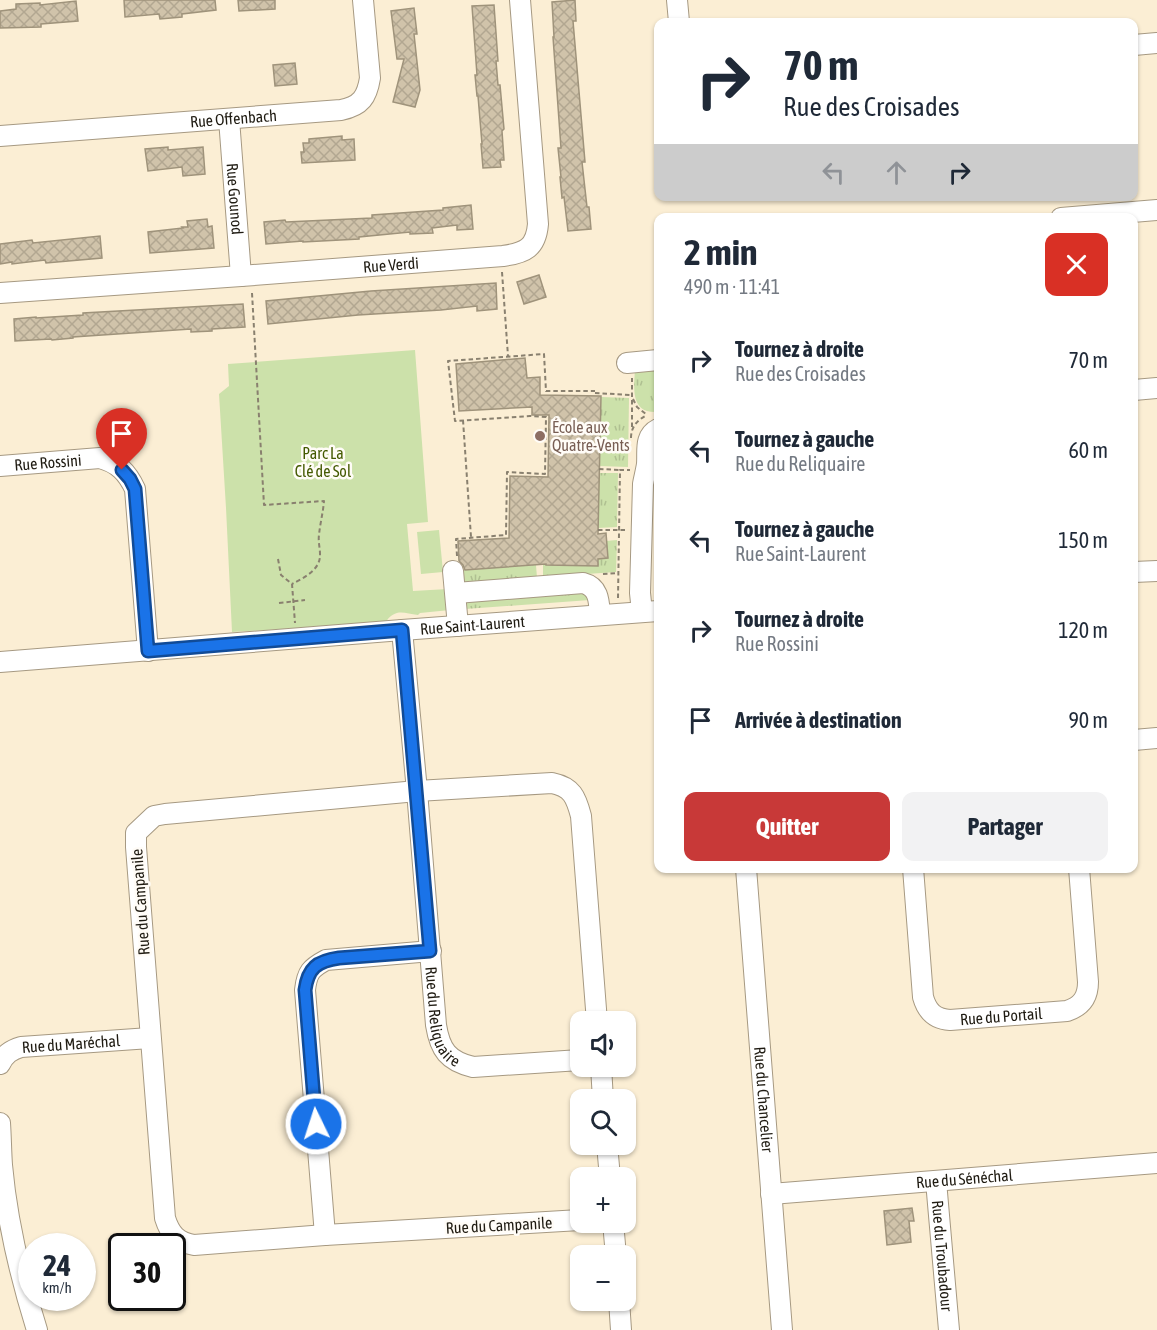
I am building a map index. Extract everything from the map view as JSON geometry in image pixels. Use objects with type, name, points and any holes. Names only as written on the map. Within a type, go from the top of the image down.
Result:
[{"type":"street","name":"Rue Offenbach","points":[[0,136],[351,108],[363,98],[370,78],[363,0]]},
{"type":"street","name":"Rue Verdi","points":[[0,293],[247,282],[521,253],[534,242],[538,224],[520,0]]},
{"type":"street","points":[[677,0],[679,18]]},
{"type":"street","points":[[1138,45],[1157,43]]},
{"type":"street","name":"Rue Gounod","points":[[229,119],[247,282]]},
{"type":"street","points":[[1121,213],[1157,210]]},
{"type":"street","points":[[630,366],[654,361]]},
{"type":"street","points":[[1138,390],[1157,388]]},
{"type":"street","points":[[650,611],[640,593],[643,484],[647,467],[647,442],[653,422]]},
{"type":"street","name":"Rue Rossini","points":[[0,466],[100,458],[112,461],[130,479],[135,489],[148,651]]},
{"type":"street","points":[[455,564],[458,626]]},
{"type":"street","points":[[1138,572],[1157,570]]},
{"type":"street","points":[[456,593],[583,583],[592,587],[597,593],[600,615]]},
{"type":"street","name":"Rue Saint-Laurent","points":[[0,663],[650,611]]},
{"type":"street","name":"Rue du Reliquaire","points":[[402,630],[438,1041],[451,1057],[461,1064],[473,1067],[570,1061]]},
{"type":"street","points":[[1138,740],[1157,738]]},
{"type":"street","name":"Rue du Campanile","points":[[570,1221],[194,1245],[176,1238],[169,1230],[165,1218],[136,834],[154,816],[165,814],[417,791],[552,783],[562,785],[577,801],[581,816],[596,1011]]},
{"type":"street","name":"Rue du Chancelier","points":[[746,873],[782,1330]]},
{"type":"street","name":"Rue du Portail","points":[[913,873],[923,997],[928,1010],[933,1015],[950,1020],[1067,1011],[1082,1003],[1087,995],[1088,982],[1079,873]]},
{"type":"street","points":[[325,1235],[306,980],[310,971],[326,960],[430,951]]},
{"type":"street","name":"Rue du Maréchal","points":[[0,1064],[3,1057],[11,1050],[21,1047],[150,1038]]},
{"type":"street","points":[[0,1123],[2,1165],[10,1223],[17,1259],[37,1330]]},
{"type":"street","name":"Rue du Sénéchal","points":[[771,1194],[1157,1163]]},
{"type":"street","name":"Rue du Troubadour","points":[[936,1181],[949,1330]]},
{"type":"street","points":[[620,1311],[621,1330]]},
{"type":"path","points":[[501,266],[508,357]]},
{"type":"path","points":[[247,282],[264,505],[324,501],[319,537],[321,557],[319,564],[292,584]]},
{"type":"path","points":[[455,564],[456,539],[506,535],[507,472],[545,474],[546,417],[455,421],[448,361],[544,354],[546,391],[632,395]]},
{"type":"path","points":[[630,366],[632,430]]},
{"type":"path","points":[[632,395],[637,407],[653,422]]},
{"type":"path","points":[[463,420],[471,538]]},
{"type":"path","points":[[599,469],[620,470]]},
{"type":"path","points":[[598,530],[619,529]]},
{"type":"path","points":[[278,559],[281,575],[292,584],[296,628]]},
{"type":"path","points":[[279,603],[305,600]]},
{"type":"green space","name":"Parc La Clé de Sol","points":[[415,350],[428,522],[407,524],[413,591],[448,589],[450,610],[418,615],[396,613],[385,623],[232,632],[219,394],[229,386],[228,364]]},
{"type":"green space","points":[[654,367],[654,412],[642,409],[638,404],[634,391],[635,369]]},
{"type":"green space","points":[[601,397],[629,398],[628,467],[599,466]]},
{"type":"green space","points":[[599,473],[618,473],[617,527],[598,528]]},
{"type":"green space","points":[[439,530],[443,572],[421,574],[417,532]]},
{"type":"green space","points":[[617,540],[616,572],[543,577],[543,564],[597,566],[598,559],[608,558],[606,541]]},
{"type":"green space","points":[[536,565],[537,578],[461,584],[460,570]]},
{"type":"green space","points":[[582,589],[590,600],[465,609],[467,600]]},
{"type":"building","points":[[124,0],[215,0],[216,10],[160,19],[159,14],[125,17]]},
{"type":"building","points":[[238,0],[275,0],[275,9],[239,11]]},
{"type":"building","points":[[575,0],[576,21],[573,21],[585,162],[582,162],[591,229],[568,231],[560,177],[558,148],[561,148],[552,2]]},
{"type":"building","points":[[76,1],[78,21],[41,24],[41,27],[0,28],[0,11],[16,9],[16,4],[40,3],[40,5]]},
{"type":"building","points":[[494,5],[498,61],[496,61],[504,129],[502,131],[504,160],[500,160],[501,167],[483,168],[472,6]]},
{"type":"building","points":[[414,8],[417,34],[414,34],[420,90],[415,107],[393,102],[404,59],[397,59],[391,11]]},
{"type":"building","points":[[295,63],[297,84],[275,86],[273,65]]},
{"type":"building","points":[[342,136],[342,140],[354,139],[355,160],[302,163],[303,143],[309,143],[309,139]]},
{"type":"building","points":[[168,147],[168,150],[203,147],[205,174],[183,176],[182,167],[148,171],[145,149]]},
{"type":"building","points":[[471,205],[473,229],[457,230],[457,225],[432,228],[433,233],[410,234],[410,232],[359,237],[359,239],[266,244],[264,222],[372,218],[372,215],[443,210],[443,208]]},
{"type":"building","points":[[207,219],[208,227],[212,226],[214,248],[150,253],[148,232],[188,227],[187,221]]},
{"type":"building","points":[[100,236],[102,258],[0,264],[0,244]]},
{"type":"building","points":[[539,275],[546,297],[524,304],[517,282]]},
{"type":"building","points":[[496,283],[497,309],[477,311],[477,306],[268,324],[266,301]]},
{"type":"building","points":[[243,304],[245,327],[212,329],[212,331],[191,332],[191,329],[15,341],[14,319]]},
{"type":"building","points":[[525,358],[527,378],[540,377],[540,395],[601,396],[598,534],[606,533],[608,558],[598,559],[598,566],[546,564],[465,570],[459,561],[458,541],[509,538],[510,476],[548,477],[549,415],[532,415],[532,407],[459,411],[456,364]]},
{"type":"building","points":[[912,1208],[914,1221],[909,1221],[911,1242],[887,1245],[884,1211]]},
{"type":"place","name":"École aux Quatre-Vents","points":[[540,436]]},
{"type":"route","points":[[122,470],[135,489],[148,651],[402,630],[430,951],[326,960],[310,971],[305,990],[316,1124]]}]
